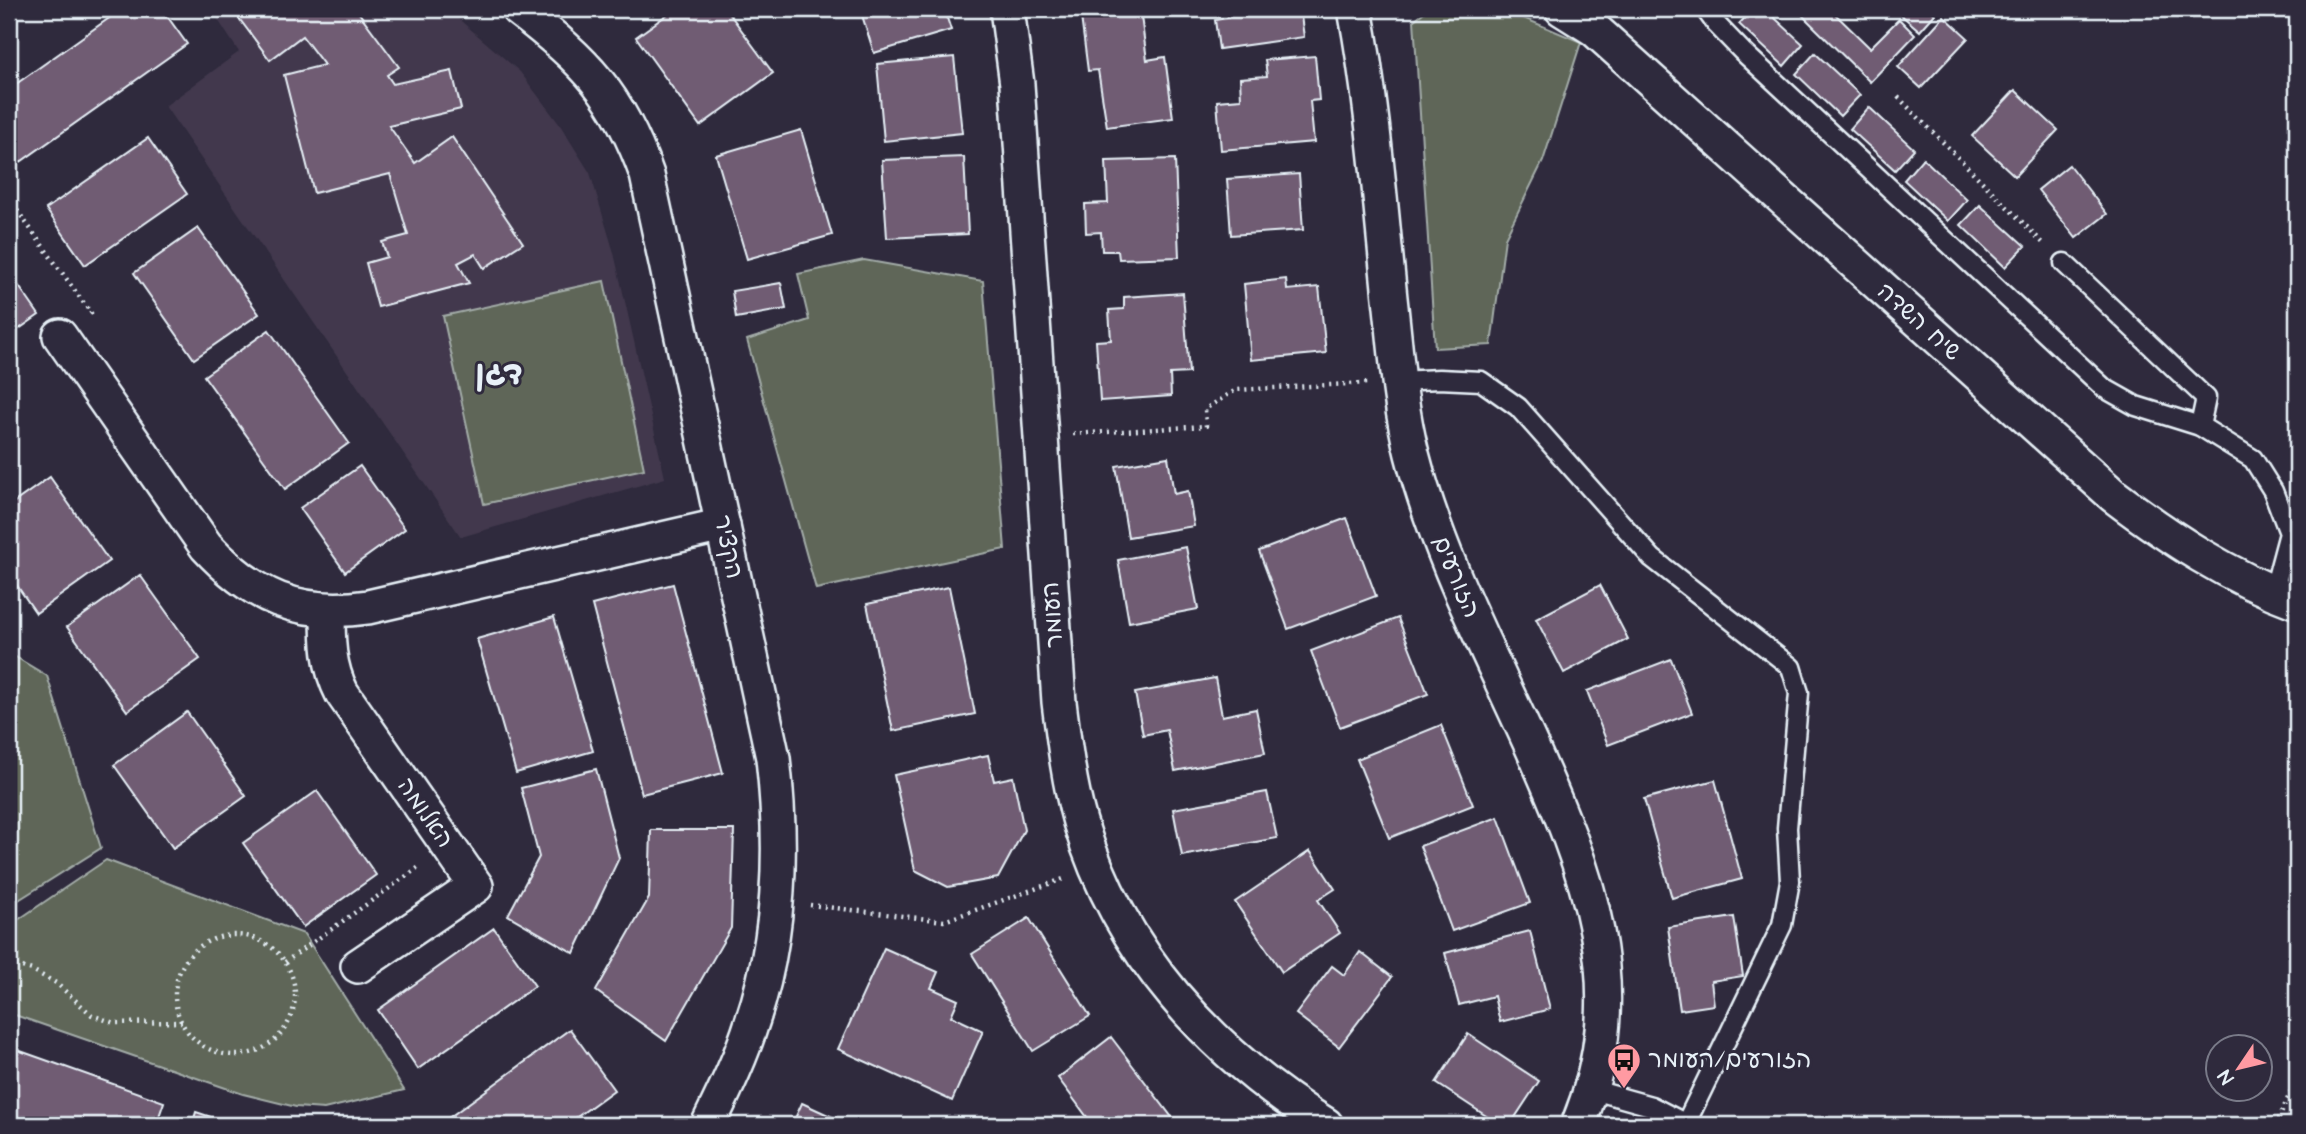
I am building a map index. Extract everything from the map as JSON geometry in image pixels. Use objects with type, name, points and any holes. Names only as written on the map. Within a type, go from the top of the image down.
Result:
[{"type":"street","name":"הקציר","points":[[517,9],[563,44],[590,71],[624,120],[641,156],[652,194],[773,758],[779,843],[777,901],[765,976],[753,1021],[737,1063],[708,1125]]},
{"type":"street","name":"העומר","points":[[1007,9],[1017,84],[1059,702],[1067,763],[1080,822],[1096,867],[1133,939],[1159,978],[1197,1023],[1242,1066],[1326,1125]]},
{"type":"street","name":"הזורעים","points":[[1355,9],[1370,100],[1399,382],[1412,453],[1433,523],[1565,822],[1590,892],[1597,925],[1603,992],[1599,1046],[1590,1089],[1578,1125]]},
{"type":"street","name":"שיח השדה","points":[[1562,9],[1594,29],[2114,496],[2163,533],[2214,565],[2285,598]]},
{"type":"street","points":[[60,336],[191,526],[222,563],[255,589],[272,598],[309,609],[328,611],[368,607],[723,525]]},
{"type":"street","name":"האלומה","points":[[328,611],[328,649],[338,684],[476,886],[358,966]]},
{"type":"lane","points":[[1705,9],[1742,51],[2104,388],[2136,406],[2200,426],[2253,459],[2273,491],[2289,533],[2285,598]]},
{"type":"lane","points":[[2064,263],[2206,398],[2200,426]]},
{"type":"lane","points":[[1399,382],[1439,379],[1481,381],[1518,407],[1652,558],[1791,667],[1799,693],[1787,828],[1790,881],[1782,925],[1687,1124],[1651,1106],[1590,1089]]},
{"type":"path","points":[[1898,97],[2064,263]]},
{"type":"path","points":[[9,200],[90,313],[60,336]]},
{"type":"path","points":[[1041,436],[1206,426],[1205,409],[1236,390],[1399,382]]},
{"type":"path","points":[[285,962],[448,847]]},
{"type":"path","points":[[777,901],[944,920],[1096,867]]},
{"type":"path","points":[[234,934],[254,938],[272,947],[285,962],[293,981],[296,1000],[291,1018],[281,1035],[265,1047],[248,1054],[228,1055],[210,1049],[194,1038],[182,1023],[176,1003],[176,983],[183,964],[197,948],[214,938],[234,934]]},
{"type":"path","points":[[9,963],[32,970],[55,983],[92,1014],[114,1023],[182,1023]]},
{"type":"path","points":[[2260,1125],[2278,1121],[2297,1077]]},
{"type":"shaded area","points":[[211,9],[447,9],[520,72],[560,125],[590,173],[614,253],[665,478],[461,537],[165,106],[239,52]]},
{"type":"green space","points":[[1428,9],[1502,9],[1581,42],[1543,161],[1505,238],[1491,345],[1435,348],[1414,20]]},
{"type":"green space","points":[[864,260],[983,281],[1005,549],[816,589],[747,340],[809,320],[798,274]]},
{"type":"green space","points":[[604,281],[644,469],[484,504],[443,316]]},
{"type":"green space","points":[[9,653],[47,676],[101,848],[9,906]]},
{"type":"green space","points":[[106,860],[304,934],[404,1090],[324,1109],[296,1107],[243,1094],[9,1013],[9,926]]},
{"type":"building","points":[[122,9],[162,9],[187,44],[19,163],[9,148],[9,89]]},
{"type":"building","points":[[232,9],[356,9],[399,67],[387,75],[393,84],[452,71],[461,109],[389,126],[415,163],[452,137],[523,243],[484,268],[475,254],[458,263],[469,283],[378,307],[366,263],[387,257],[382,242],[408,235],[390,174],[314,193],[284,75],[324,65],[302,36],[270,60]]},
{"type":"building","points":[[675,9],[726,9],[773,73],[700,126],[636,37]]},
{"type":"building","points":[[860,9],[944,9],[951,30],[874,53]]},
{"type":"building","points":[[1080,9],[1140,9],[1147,60],[1165,57],[1173,118],[1107,127],[1098,70],[1088,71]]},
{"type":"building","points":[[1227,9],[1300,9],[1304,37],[1219,49],[1215,20],[1228,18]]},
{"type":"building","points":[[1753,9],[1765,9],[1803,44],[1784,66],[1739,24]]},
{"type":"building","points":[[1811,9],[1830,9],[1870,48],[1899,19],[1915,35],[1870,82],[1803,16]]},
{"type":"building","points":[[1894,9],[1929,9],[1935,14],[1920,31]]},
{"type":"building","points":[[1944,16],[1968,38],[1921,88],[1898,67]]},
{"type":"building","points":[[1815,53],[1860,95],[1840,116],[1796,74]]},
{"type":"building","points":[[1315,56],[1319,100],[1310,101],[1314,142],[1221,150],[1217,101],[1241,99],[1240,78],[1267,76],[1265,60]]},
{"type":"building","points":[[954,57],[962,133],[884,141],[877,64]]},
{"type":"building","points":[[2015,90],[2058,130],[2015,176],[1972,136]]},
{"type":"building","points":[[1869,107],[1914,149],[1895,170],[1850,129]]},
{"type":"building","points":[[801,130],[832,235],[747,259],[716,155]]},
{"type":"building","points":[[148,138],[187,194],[85,265],[46,209]]},
{"type":"building","points":[[964,157],[968,234],[887,238],[882,160]]},
{"type":"building","points":[[1923,158],[1967,200],[1948,221],[1904,180]]},
{"type":"building","points":[[1175,159],[1179,257],[1119,259],[1118,251],[1102,251],[1101,232],[1086,233],[1085,204],[1108,203],[1106,161]]},
{"type":"building","points":[[2069,165],[2107,214],[2076,238],[2038,190]]},
{"type":"building","points":[[1299,174],[1303,230],[1231,235],[1227,179]]},
{"type":"building","points":[[1980,205],[2025,246],[2005,267],[1961,225]]},
{"type":"building","points":[[198,228],[259,314],[194,359],[134,273]]},
{"type":"building","points":[[9,272],[39,315],[9,336]]},
{"type":"building","points":[[1286,279],[1287,290],[1319,287],[1326,353],[1251,360],[1244,284]]},
{"type":"building","points":[[781,283],[786,309],[736,318],[732,291]]},
{"type":"building","points":[[1183,293],[1189,373],[1170,374],[1171,396],[1100,401],[1096,341],[1111,340],[1109,310],[1124,309],[1124,297]]},
{"type":"building","points":[[269,330],[349,443],[285,489],[204,376]]},
{"type":"building","points":[[1168,457],[1174,494],[1188,491],[1194,526],[1128,537],[1116,466]]},
{"type":"building","points":[[360,466],[405,529],[345,572],[300,508]]},
{"type":"building","points":[[50,477],[109,561],[36,613],[9,574],[9,506]]},
{"type":"building","points":[[1347,518],[1376,596],[1288,629],[1259,551]]},
{"type":"building","points":[[1186,547],[1198,609],[1129,622],[1118,560]]},
{"type":"building","points":[[140,575],[200,659],[127,711],[67,627]]},
{"type":"building","points":[[673,584],[723,773],[642,794],[592,605]]},
{"type":"building","points":[[1600,585],[1628,639],[1564,673],[1536,619]]},
{"type":"building","points":[[949,587],[975,714],[893,731],[867,604]]},
{"type":"building","points":[[554,617],[593,751],[516,773],[477,639]]},
{"type":"building","points":[[1398,618],[1428,694],[1340,727],[1311,651]]},
{"type":"building","points":[[1671,659],[1692,713],[1608,745],[1587,691]]},
{"type":"building","points":[[1215,678],[1222,716],[1256,709],[1265,753],[1175,771],[1167,730],[1143,735],[1135,693]]},
{"type":"building","points":[[187,712],[246,796],[173,848],[114,765]]},
{"type":"building","points":[[1441,725],[1473,805],[1389,838],[1357,759]]},
{"type":"building","points":[[988,755],[994,781],[1013,777],[1024,830],[998,878],[948,887],[915,870],[894,775]]},
{"type":"building","points":[[596,769],[619,858],[574,953],[508,915],[539,857],[521,788]]},
{"type":"building","points":[[1715,780],[1742,879],[1672,898],[1644,799]]},
{"type":"building","points":[[317,791],[376,875],[303,927],[243,843]]},
{"type":"building","points":[[1267,792],[1277,838],[1182,856],[1173,809]]},
{"type":"building","points":[[1498,817],[1530,903],[1452,931],[1420,846]]},
{"type":"building","points":[[651,830],[734,830],[731,928],[666,1041],[596,991],[649,898]]},
{"type":"building","points":[[1310,851],[1335,889],[1318,900],[1340,933],[1282,972],[1235,902]]},
{"type":"building","points":[[1734,917],[1743,976],[1711,981],[1714,1005],[1680,1010],[1668,927]]},
{"type":"building","points":[[1029,918],[1090,1016],[1033,1051],[972,954]]},
{"type":"building","points":[[494,928],[535,986],[418,1069],[378,1010]]},
{"type":"building","points":[[1530,931],[1550,1009],[1500,1022],[1494,996],[1459,1005],[1445,953]]},
{"type":"building","points":[[884,948],[938,972],[931,988],[958,1000],[951,1016],[983,1031],[952,1101],[838,1049]]},
{"type":"building","points":[[1360,952],[1392,977],[1339,1047],[1296,1014],[1332,966],[1344,975]]},
{"type":"building","points":[[570,1029],[614,1090],[566,1125],[439,1125]]},
{"type":"building","points":[[1468,1034],[1539,1081],[1510,1125],[1500,1125],[1436,1083]]},
{"type":"building","points":[[1111,1037],[1177,1124],[1093,1125],[1058,1078]]},
{"type":"building","points":[[9,1047],[164,1102],[156,1125],[9,1125]]},
{"type":"building","points":[[802,1103],[850,1125],[792,1125]]},
{"type":"building","points":[[196,1112],[235,1125],[192,1125]]},
{"type":"place","name":"הזורעים/העומר","points":[[1624,1090]]},
{"type":"district","name":"דגן","points":[[499,373]]}]
